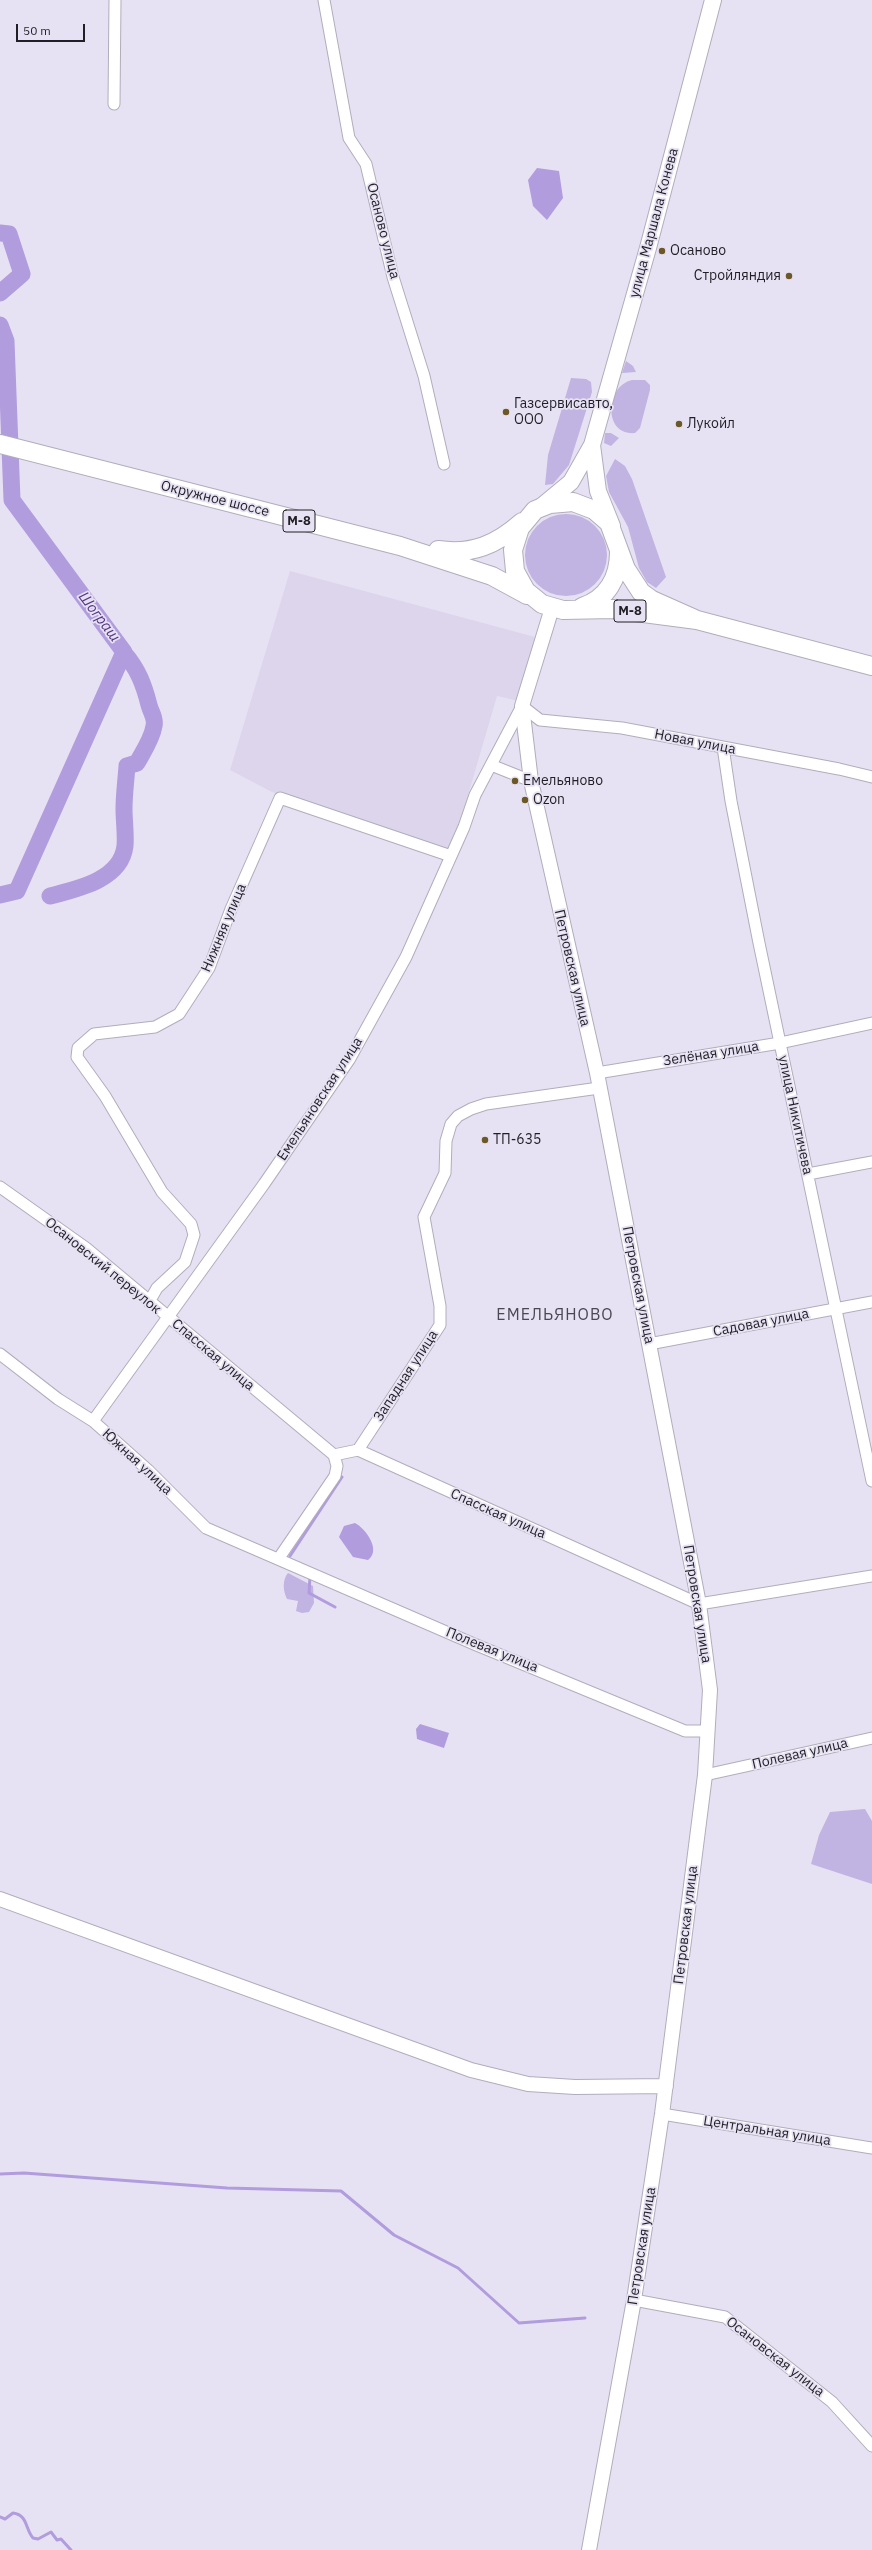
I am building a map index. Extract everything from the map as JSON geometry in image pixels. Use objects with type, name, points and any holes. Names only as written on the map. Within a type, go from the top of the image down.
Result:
[{"type":"main road","name":"улица Маршала Конева","points":[[592,445],[648,248],[713,0]]},
{"type":"main road","name":"Окружное шоссе","points":[[0,444],[400,546],[492,576],[552,607]]},
{"type":"main road","points":[[542,506],[571,482],[592,445]]},
{"type":"main road","points":[[592,445],[598,491],[616,541]]},
{"type":"main road","name":"М-8","points":[[696,620],[652,600],[641,592],[630,577],[616,541],[603,517],[580,504],[564,502],[542,506],[525,519],[514,543],[513,564],[518,578],[526,591],[552,607],[613,608],[696,620],[872,666]]},
{"type":"main road","name":"Окружное шоссе","points":[[400,546],[451,552],[476,550],[494,543],[525,519]]},
{"type":"main road","name":"М-8","points":[[552,607],[592,603],[608,590],[617,573],[616,541]]},
{"type":"street","points":[[114,104],[115,0]]},
{"type":"street","name":"Осаново улица","points":[[324,0],[349,138],[366,164],[393,276],[424,376],[444,464]]},
{"type":"street","name":"Петровская улица","points":[[552,607],[532,666],[522,706],[531,781],[597,1073],[699,1604],[710,1690],[706,1775],[666,2086],[634,2300],[589,2550]]},
{"type":"street","name":"Новая улица","points":[[522,706],[540,720],[622,728],[839,769],[871,778]]},
{"type":"street","name":"Емельяновская улица","points":[[93,1421],[264,1184],[349,1060],[406,957],[451,856],[475,795],[522,706]]},
{"type":"street","name":"улица Никитичева","points":[[723,747],[730,801],[780,1043],[837,1309],[867,1429],[872,1481]]},
{"type":"street","points":[[491,766],[531,781]]},
{"type":"street","name":"Нижняя улица","points":[[149,1302],[157,1288],[185,1262],[194,1235],[191,1224],[162,1192],[105,1096],[77,1057],[78,1048],[94,1034],[154,1027],[179,1014],[208,968],[231,909],[280,798],[451,856]]},
{"type":"street","name":"Зелёная улица","points":[[597,1073],[780,1043],[872,1024]]},
{"type":"street","name":"Западная улица","points":[[358,1450],[440,1325],[440,1306],[424,1217],[444,1173],[446,1141],[451,1124],[458,1116],[471,1108],[486,1104],[599,1088]]},
{"type":"street","points":[[808,1174],[872,1162]]},
{"type":"street","name":"Осановский переулок","points":[[0,1187],[86,1248],[167,1317]]},
{"type":"street","name":"Садовая улица","points":[[649,1344],[872,1302]]},
{"type":"street","name":"Спасская улица","points":[[167,1317],[334,1455]]},
{"type":"street","name":"Южная улица","points":[[0,1354],[58,1400],[93,1421],[148,1470],[206,1528],[279,1558]]},
{"type":"street","points":[[279,1558],[335,1476],[337,1466],[334,1455],[358,1450]]},
{"type":"street","name":"Спасская улица","points":[[358,1450],[699,1604]]},
{"type":"street","name":"Полевая улица","points":[[279,1558],[474,1644],[685,1731],[707,1731]]},
{"type":"street","points":[[699,1604],[872,1576]]},
{"type":"street","name":"Полевая улица","points":[[706,1775],[872,1738]]},
{"type":"street","points":[[0,1899],[470,2070],[528,2084],[575,2087],[666,2086]]},
{"type":"street","name":"Центральная улица","points":[[662,2114],[872,2148]]},
{"type":"street","name":"Осановская улица","points":[[634,2300],[725,2317],[832,2402],[872,2446]]},
{"type":"shaded area","points":[[537,168],[559,171],[563,198],[547,220],[533,206],[528,180]]},
{"type":"shaded area","points":[[626,361],[633,366],[636,372],[622,373]]},
{"type":"shaded area","points":[[571,378],[586,379],[591,382],[592,392],[569,465],[553,484],[545,485],[548,455]]},
{"type":"shaded area","points":[[632,380],[645,380],[650,385],[640,428],[635,433],[625,432],[617,427],[611,410],[617,391],[623,384]]},
{"type":"shaded area","points":[[605,433],[611,433],[619,438],[611,446],[604,443]]},
{"type":"shaded area","points":[[615,459],[625,466],[632,479],[666,577],[656,588],[647,582],[639,568],[628,527],[609,492],[606,476]]},
{"type":"shaded area","points":[[566,514],[582,517],[595,526],[604,539],[607,555],[604,571],[595,584],[582,593],[566,596],[550,593],[537,584],[528,571],[525,555],[528,539],[537,526],[550,517]]},
{"type":"shaded area","points":[[290,571],[535,637],[519,701],[497,696],[452,850],[272,792],[230,770]]},
{"type":"shaded area","points":[[355,1523],[363,1529],[373,1545],[372,1556],[368,1560],[353,1557],[339,1537],[344,1526]]},
{"type":"shaded area","points":[[288,1573],[313,1586],[314,1603],[309,1612],[302,1613],[296,1611],[298,1601],[287,1599],[284,1586]]},
{"type":"shaded area","points":[[420,1724],[449,1733],[444,1748],[417,1739],[416,1729]]},
{"type":"shaded area","points":[[865,1809],[872,1821],[872,1884],[811,1864],[819,1835],[830,1812]]},
{"type":"waterway","name":"Шограш","points":[[0,233],[9,234],[22,274],[0,293]]},
{"type":"waterway","name":"Шограш","points":[[0,325],[6,341],[12,500],[124,652],[17,891],[0,895]]},
{"type":"waterway","points":[[50,896],[73,890],[96,881],[107,875],[122,858],[125,846],[124,804],[127,766],[137,763],[149,741],[154,723],[154,718],[140,678],[124,653]]},
{"type":"waterway","points":[[290,1556],[342,1477]]},
{"type":"waterway","points":[[310,1576],[309,1593],[335,1607]]},
{"type":"waterway","points":[[0,2174],[24,2173],[227,2188],[341,2191],[394,2235],[458,2268],[519,2323],[585,2318]]},
{"type":"waterway","points":[[0,2517],[5,2519],[13,2513],[18,2514],[24,2519],[33,2538],[38,2539],[51,2532],[57,2540],[61,2539],[71,2550]]},
{"type":"place","name":"Осаново","points":[[662,251]]},
{"type":"place","name":"Стройляндия","points":[[789,276]]},
{"type":"place","name":"Газсервисавто, ООО","points":[[506,412]]},
{"type":"place","name":"Лукойл","points":[[679,424]]},
{"type":"place","name":"Емельяново","points":[[515,781]]},
{"type":"place","name":"Ozon","points":[[525,800]]},
{"type":"place","name":"ТП-635","points":[[485,1140]]},
{"type":"district","name":"ЕМЕЛЬЯНОВО","points":[[555,1315]]}]
